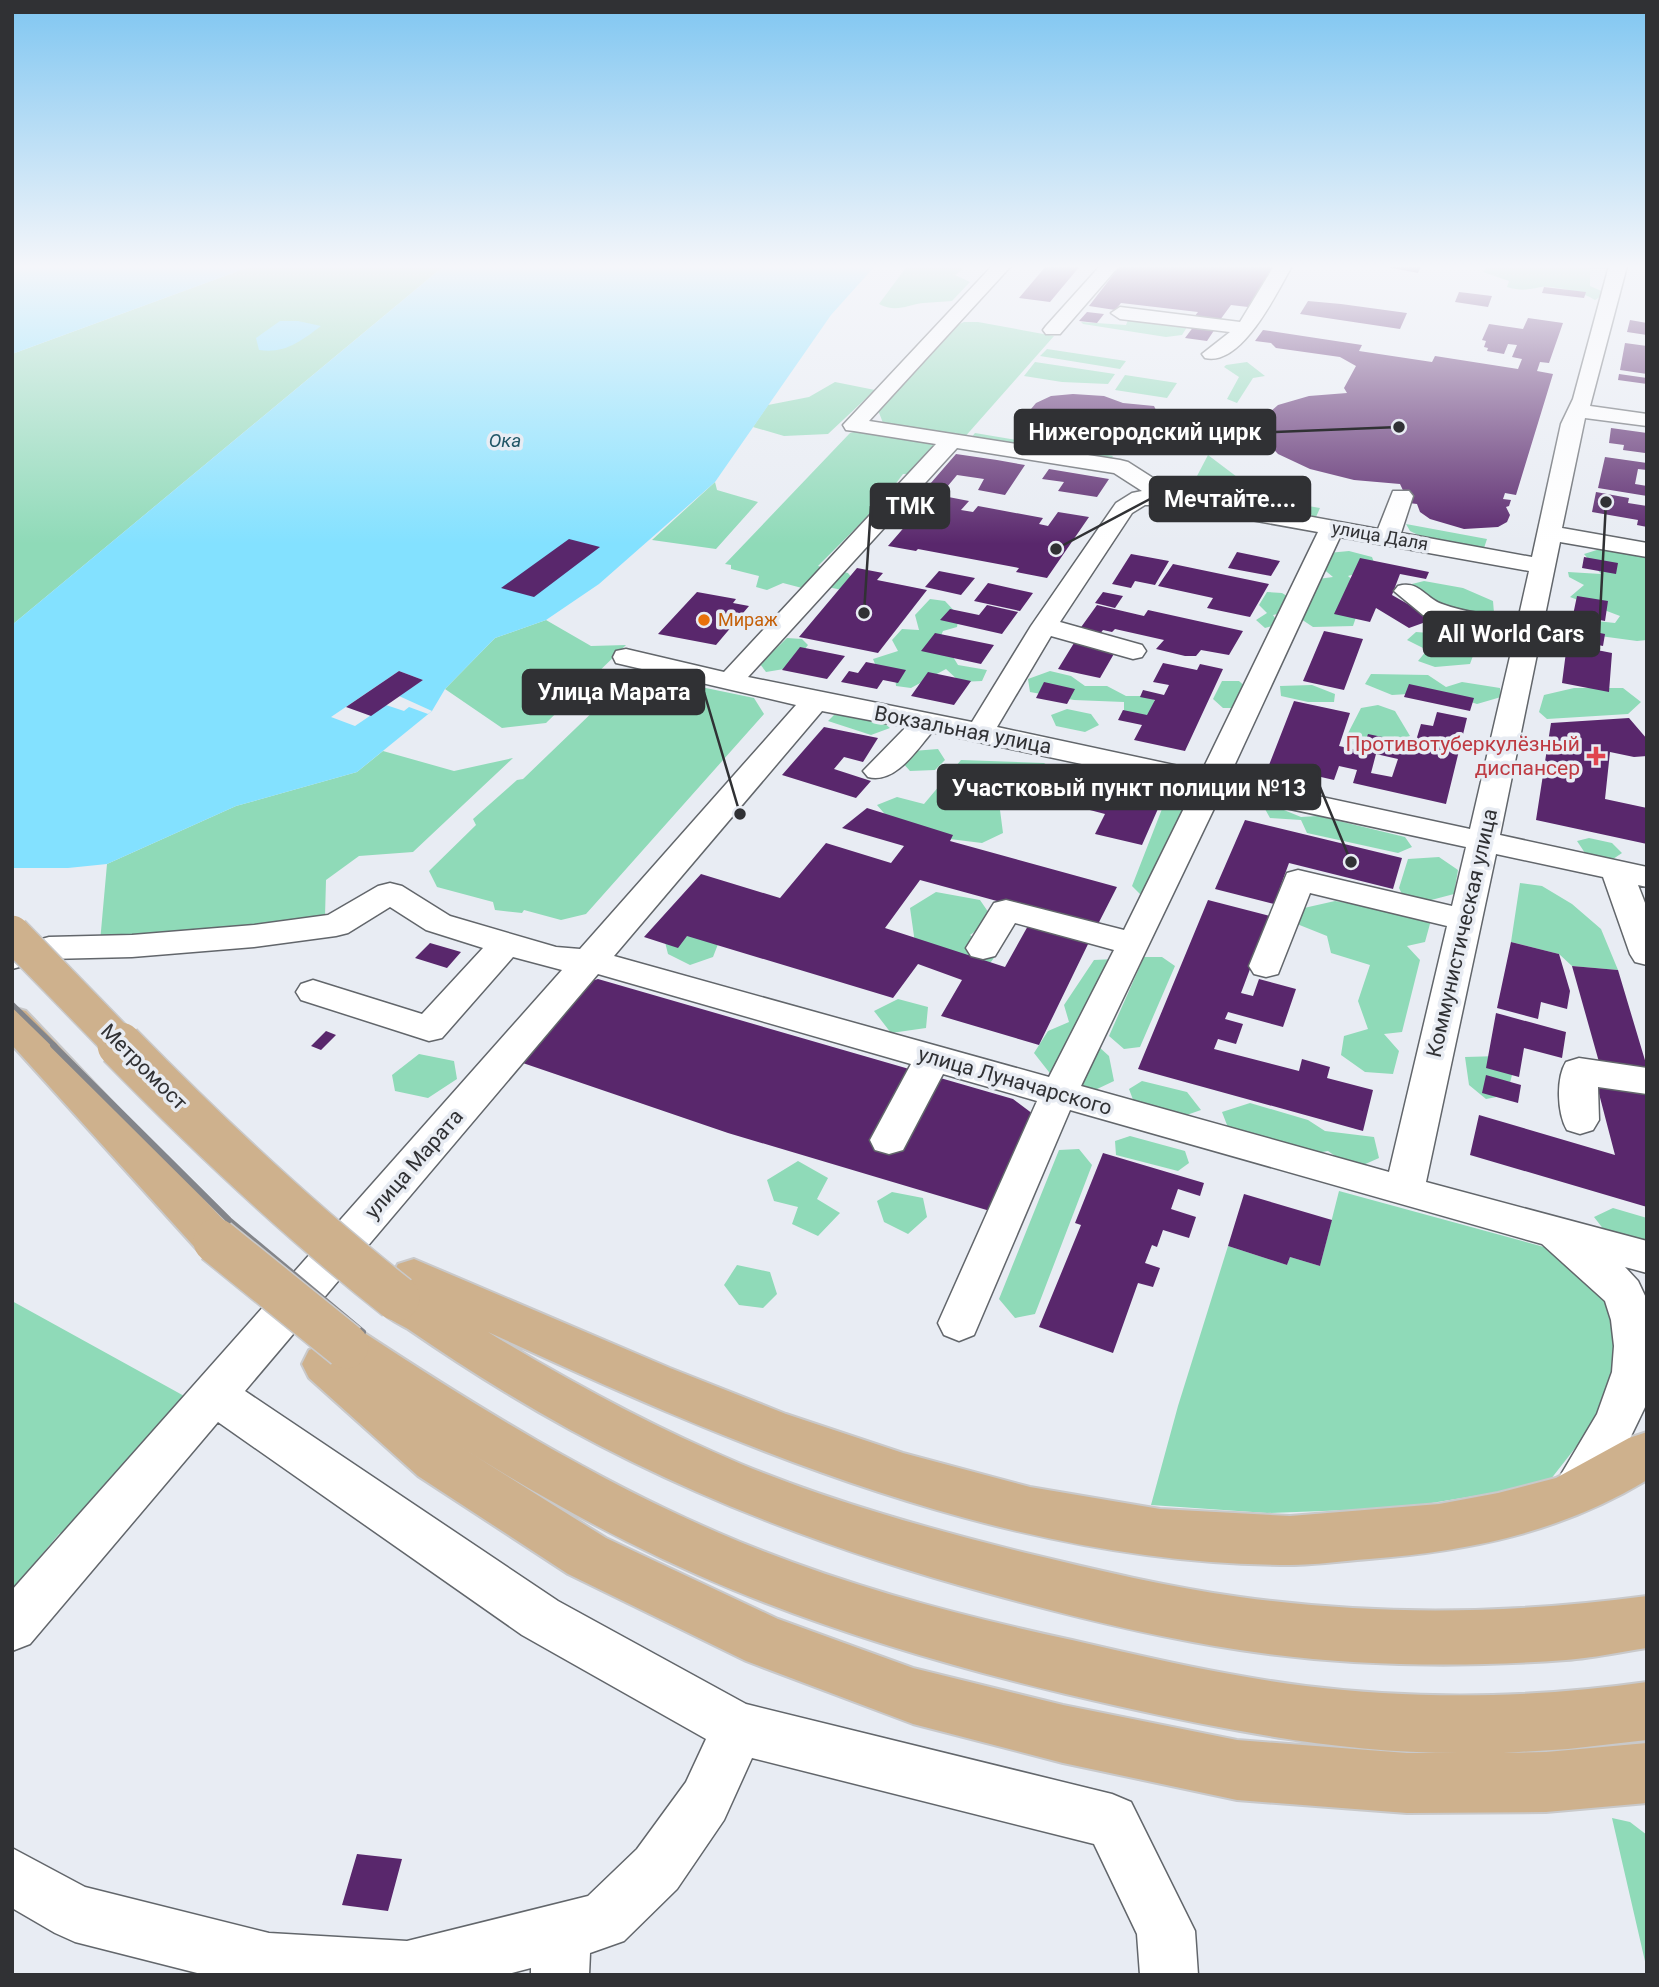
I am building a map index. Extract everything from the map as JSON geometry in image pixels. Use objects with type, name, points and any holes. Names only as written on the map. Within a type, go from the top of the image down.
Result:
[{"type":"main road","name":"Метромост","points":[[12,933],[276,1200],[348,1262],[405,1287]]},
{"type":"main road","points":[[12,1020],[216,1241],[285,1325],[649,1525],[750,1572],[837,1604],[1065,1668],[1194,1695],[1326,1717],[1458,1725],[1590,1720],[1647,1711]]},
{"type":"main road","points":[[405,1287],[659,1388],[866,1466],[1021,1508],[1142,1531],[1262,1541],[1374,1538],[1476,1522],[1572,1495],[1647,1454]]},
{"type":"main road","points":[[405,1287],[525,1380],[682,1462],[773,1501],[869,1535],[1079,1592],[1201,1617],[1317,1631],[1432,1637],[1558,1634],[1647,1622]]},
{"type":"main road","points":[[336,1355],[436,1460],[587,1556],[766,1642],[913,1696],[1063,1734],[1237,1770],[1407,1783],[1546,1782],[1647,1773]]},
{"type":"street","name":"улица Даля","points":[[917,359],[854,425],[1120,467],[1168,498],[1541,566]]},
{"type":"street","name":"Коммунистическая улица","points":[[1404,1191],[1483,841],[1573,421],[1592,359]]},
{"type":"street","points":[[1578,411],[1647,420]]},
{"type":"street","points":[[732,680],[951,440]]},
{"type":"street","points":[[1387,538],[1401,496]]},
{"type":"street","points":[[980,732],[1044,626],[1124,509],[1140,498],[1168,498]]},
{"type":"street","points":[[959,1323],[1059,1093],[1134,944],[1332,528]]},
{"type":"street","points":[[1548,533],[1647,550]]},
{"type":"street","points":[[1407,592],[1433,610],[1528,630]]},
{"type":"street","points":[[1044,626],[1133,651]]},
{"type":"street","name":"Вокзальная улица","points":[[626,657],[815,701],[980,732],[1632,874]]},
{"type":"street","name":"улица Марата","points":[[12,1627],[815,701]]},
{"type":"street","points":[[877,771],[906,745],[925,722]]},
{"type":"street","points":[[1632,874],[1647,954]]},
{"type":"street","points":[[1266,966],[1298,880],[1465,920]]},
{"type":"street","name":"улица Луначарского","points":[[12,958],[49,948],[159,944],[254,936],[336,925],[390,893],[438,923],[506,944],[555,958],[590,961],[1647,1257]]},
{"type":"street","points":[[983,948],[1006,910],[1134,944]]},
{"type":"street","points":[[313,992],[429,1029],[506,944]]},
{"type":"street","points":[[889,1140],[933,1058]]},
{"type":"street","points":[[1580,1120],[1579,1072],[1647,1081]]},
{"type":"street","points":[[1553,1231],[1623,1292],[1643,1329],[1645,1367],[1634,1401],[1572,1495]]},
{"type":"street","points":[[214,1394],[540,1618],[738,1728],[1112,1821],[1166,1931],[1169,1975]]},
{"type":"street","points":[[12,1876],[75,1913],[270,1962],[407,1970],[561,1953],[604,1921],[657,1869],[705,1801],[738,1728]]},
{"type":"green space","points":[[12,359],[332,359],[12,625]]},
{"type":"green space","points":[[926,359],[1034,359],[963,439],[895,428],[883,423],[878,410]]},
{"type":"green space","points":[[1057,359],[1126,361],[1120,369]]},
{"type":"green space","points":[[1035,362],[1115,374],[1108,384],[1062,382],[1024,376]]},
{"type":"green space","points":[[1247,362],[1265,376],[1253,378],[1237,403],[1227,399],[1239,377],[1224,367]]},
{"type":"green space","points":[[1125,375],[1177,383],[1167,398],[1115,390]]},
{"type":"green space","points":[[835,382],[875,390],[828,434],[784,436],[753,427],[768,405],[809,397]]},
{"type":"green space","points":[[861,430],[929,441],[935,446],[908,474],[903,474],[882,502],[877,503],[875,509],[818,566],[848,573],[858,586],[852,592],[823,586],[802,588],[783,583],[767,590],[756,587],[759,576],[731,569],[731,565],[725,564],[850,433]]},
{"type":"green space","points":[[975,433],[1113,456],[1109,462],[969,440]]},
{"type":"green space","points":[[1208,455],[1245,483],[1197,476]]},
{"type":"green space","points":[[715,482],[717,490],[758,502],[716,549],[652,540]]},
{"type":"green space","points":[[1262,498],[1320,508],[1316,517],[1258,506]]},
{"type":"green space","points":[[1406,524],[1487,539],[1484,548],[1418,535],[1410,531]]},
{"type":"green space","points":[[1600,549],[1630,551],[1646,558],[1647,640],[1600,636],[1572,638],[1557,629],[1559,617],[1615,623],[1620,616],[1570,597],[1584,585],[1569,577],[1568,572],[1601,574],[1584,554]]},
{"type":"green space","points":[[1349,551],[1372,557],[1376,568],[1348,576],[1365,591],[1353,626],[1313,627],[1298,617],[1318,579],[1333,577],[1321,567],[1328,553]]},
{"type":"green space","points":[[1424,581],[1463,588],[1493,601],[1494,613],[1447,613],[1402,598],[1400,587]]},
{"type":"green space","points":[[1267,592],[1282,593],[1292,599],[1286,612],[1273,615],[1279,624],[1265,628],[1256,620],[1267,613],[1259,605]]},
{"type":"green space","points":[[930,599],[945,601],[959,616],[957,627],[943,631],[937,645],[950,652],[958,665],[987,670],[982,681],[960,682],[946,669],[911,688],[896,686],[895,675],[878,671],[873,659],[898,651],[892,640],[902,629],[919,630],[915,615]]},
{"type":"green space","points":[[546,620],[591,646],[626,645],[546,723],[502,728],[445,689],[495,638]]},
{"type":"green space","points":[[1416,632],[1443,634],[1474,653],[1470,664],[1435,667],[1418,661],[1427,650],[1407,640]]},
{"type":"green space","points":[[787,638],[802,639],[808,645],[790,668],[766,672],[760,664]]},
{"type":"green space","points":[[1050,671],[1071,676],[1085,686],[1107,686],[1126,696],[1150,696],[1159,705],[1147,723],[1124,715],[1124,702],[1074,700],[1030,692],[1028,679]]},
{"type":"green space","points":[[1371,674],[1428,675],[1446,687],[1462,682],[1500,688],[1501,697],[1477,704],[1440,692],[1392,695],[1365,684]]},
{"type":"green space","points":[[648,676],[754,698],[764,714],[586,914],[561,920],[524,910],[522,913],[495,910],[493,902],[437,887],[429,871],[476,825],[473,819],[517,780],[523,779],[628,678]]},
{"type":"green space","points":[[1222,681],[1239,681],[1248,689],[1240,708],[1223,708],[1213,699]]},
{"type":"green space","points":[[1312,685],[1335,694],[1334,702],[1308,702],[1281,696],[1280,686]]},
{"type":"green space","points":[[1574,688],[1623,688],[1641,702],[1628,714],[1547,719],[1539,712],[1544,695]]},
{"type":"green space","points":[[1378,705],[1395,711],[1410,736],[1377,746],[1360,746],[1344,741],[1361,708]]},
{"type":"green space","points":[[1067,709],[1091,714],[1099,725],[1085,732],[1056,726],[1051,715]]},
{"type":"green space","points":[[834,715],[878,718],[890,728],[871,735],[828,721]]},
{"type":"green space","points":[[938,749],[945,760],[935,770],[910,771],[901,761],[913,751]]},
{"type":"green space","points":[[383,751],[454,771],[513,758],[413,852],[359,856],[326,880],[325,916],[296,925],[100,942],[107,864],[236,806],[357,772]]},
{"type":"green space","points":[[961,760],[1044,763],[1056,771],[1040,808],[1000,810],[1003,833],[982,843],[901,833],[877,805],[897,797],[924,804]]},
{"type":"green space","points":[[1183,806],[1190,817],[1142,896],[1132,886],[1162,809]]},
{"type":"green space","points":[[1279,808],[1301,817],[1318,816],[1405,837],[1412,847],[1398,853],[1307,833],[1301,820],[1270,818],[1265,809]]},
{"type":"green space","points":[[1589,838],[1612,843],[1622,853],[1613,859],[1585,853],[1577,841]]},
{"type":"green space","points":[[1439,857],[1458,870],[1454,894],[1416,904],[1431,920],[1425,942],[1407,946],[1420,960],[1402,1032],[1384,1034],[1399,1051],[1393,1074],[1365,1072],[1341,1055],[1344,1036],[1368,1029],[1358,1001],[1370,965],[1331,953],[1327,936],[1297,924],[1304,908],[1335,901],[1396,911],[1406,902],[1399,888],[1408,859]]},
{"type":"green space","points":[[1520,883],[1542,886],[1572,904],[1601,929],[1618,970],[1572,966],[1559,954],[1511,942]]},
{"type":"green space","points":[[936,892],[980,900],[993,919],[970,935],[996,955],[980,977],[915,943],[910,908]]},
{"type":"green space","points":[[687,930],[720,939],[713,957],[690,965],[668,954],[665,942]]},
{"type":"green space","points":[[1144,957],[1162,957],[1175,966],[1140,1047],[1124,1049],[1109,1036]]},
{"type":"green space","points":[[1115,959],[1079,1029],[1109,1056],[1114,1081],[1095,1090],[1056,1081],[1034,1053],[1048,1031],[1069,1022],[1064,1005],[1094,960]]},
{"type":"green space","points":[[898,999],[928,1007],[926,1028],[891,1033],[874,1011]]},
{"type":"green space","points":[[419,1054],[454,1061],[457,1079],[428,1098],[395,1091],[392,1075]]},
{"type":"green space","points":[[1500,1056],[1513,1071],[1507,1095],[1486,1099],[1469,1085],[1465,1057]]},
{"type":"green space","points":[[1142,1081],[1187,1092],[1201,1110],[1178,1118],[1135,1105],[1129,1089]]},
{"type":"green space","points":[[1250,1103],[1308,1120],[1325,1131],[1374,1137],[1379,1158],[1354,1169],[1328,1151],[1305,1155],[1232,1138],[1222,1112]]},
{"type":"green space","points":[[1130,1136],[1185,1151],[1189,1163],[1178,1171],[1116,1155],[1115,1141]]},
{"type":"green space","points":[[1079,1149],[1092,1165],[1035,1314],[1015,1318],[999,1299],[1059,1150]]},
{"type":"green space","points":[[798,1161],[828,1178],[817,1199],[840,1213],[818,1236],[792,1224],[798,1207],[774,1201],[767,1180]]},
{"type":"green space","points":[[1339,1191],[1544,1247],[1603,1294],[1623,1328],[1612,1401],[1547,1484],[1401,1508],[1267,1513],[1151,1505],[1178,1406],[1228,1246],[1287,1265],[1290,1257],[1320,1266]]},
{"type":"green space","points":[[892,1192],[923,1198],[927,1217],[908,1234],[884,1222],[877,1201]]},
{"type":"green space","points":[[1613,1208],[1647,1218],[1647,1244],[1608,1235],[1594,1217]]},
{"type":"green space","points":[[737,1265],[770,1272],[777,1294],[763,1308],[739,1305],[724,1285]]},
{"type":"green space","points":[[12,1301],[186,1397],[117,1471],[84,1520],[59,1534],[12,1590]]},
{"type":"green space","points":[[1612,1818],[1630,1822],[1647,1835],[1647,1970]]},
{"type":"water","name":"Ока","points":[[332,359],[801,359],[715,482],[599,584],[546,620],[495,638],[445,689],[432,711],[357,772],[236,806],[107,864],[68,868],[12,868],[12,625]]},
{"type":"pier","points":[[399,671],[423,680],[399,696],[432,711],[428,714],[409,707],[404,711],[386,705],[355,726],[331,717]]},
{"type":"building","points":[[1343,359],[1410,359],[1432,362],[1434,359],[1452,359],[1518,369],[1522,359],[1550,359],[1549,363],[1540,362],[1537,371],[1553,374],[1516,495],[1505,493],[1503,499],[1511,500],[1506,507],[1510,515],[1507,522],[1498,527],[1464,529],[1430,519],[1420,512],[1417,504],[1409,503],[1400,484],[1354,480],[1310,469],[1278,454],[1261,436],[1262,419],[1278,405],[1309,396],[1347,393],[1344,388],[1356,366]]},
{"type":"building","points":[[1622,359],[1647,359],[1647,374],[1620,370]]},
{"type":"building","points":[[1619,374],[1647,378],[1647,384],[1618,380]]},
{"type":"building","points":[[1051,396],[1104,396],[1123,403],[1154,406],[1156,410],[1140,435],[1124,437],[1061,428],[1047,429],[1038,425],[1031,409],[1036,403]]},
{"type":"building","points":[[1611,428],[1647,433],[1645,453],[1623,450],[1624,445],[1609,443]]},
{"type":"building","points":[[956,454],[1025,465],[1005,495],[978,490],[984,479],[957,475],[947,487],[930,484]]},
{"type":"building","points":[[1605,457],[1647,463],[1647,470],[1638,469],[1635,484],[1647,486],[1647,496],[1598,488]]},
{"type":"building","points":[[1049,469],[1109,479],[1097,497],[1058,491],[1064,482],[1042,479]]},
{"type":"building","points":[[1596,492],[1629,498],[1628,503],[1647,506],[1647,527],[1637,525],[1638,520],[1592,512]]},
{"type":"building","points":[[933,494],[969,501],[961,510],[973,512],[978,506],[1043,518],[1039,524],[1048,526],[1058,512],[1089,517],[1047,578],[1016,572],[1019,568],[888,546]]},
{"type":"building","points":[[569,539],[600,547],[534,597],[501,588]]},
{"type":"building","points":[[1237,552],[1280,561],[1271,576],[1228,568]]},
{"type":"building","points":[[1131,554],[1169,561],[1155,585],[1135,581],[1131,588],[1112,584]]},
{"type":"building","points":[[1584,557],[1618,563],[1616,574],[1582,568]]},
{"type":"building","points":[[1360,558],[1429,572],[1426,579],[1400,574],[1392,595],[1434,619],[1409,628],[1376,608],[1370,622],[1334,614]]},
{"type":"building","points":[[1173,564],[1269,584],[1250,617],[1207,608],[1213,598],[1158,586]]},
{"type":"building","points":[[857,568],[883,573],[877,580],[927,590],[878,653],[799,637]]},
{"type":"building","points":[[939,571],[975,578],[961,595],[925,587]]},
{"type":"building","points":[[988,583],[1033,593],[1020,611],[974,601]]},
{"type":"building","name":"Мираж","points":[[697,592],[736,599],[733,603],[749,606],[716,645],[658,634]]},
{"type":"building","points":[[1103,592],[1123,596],[1115,608],[1095,603]]},
{"type":"building","points":[[1577,596],[1608,601],[1605,621],[1573,615]]},
{"type":"building","points":[[987,605],[1018,612],[1002,634],[940,620],[950,609],[979,615]]},
{"type":"building","points":[[1097,605],[1144,616],[1148,610],[1243,631],[1229,655],[1201,650],[1196,656],[1185,656],[1156,649],[1164,640],[1115,629],[1112,632],[1103,630],[1099,635],[1079,630]]},
{"type":"building","points":[[1570,627],[1605,634],[1603,646],[1568,639]]},
{"type":"building","points":[[1324,631],[1363,639],[1344,690],[1303,681]]},
{"type":"building","points":[[935,633],[994,645],[981,664],[921,651]]},
{"type":"building","points":[[1074,643],[1115,652],[1100,678],[1058,669]]},
{"type":"building","points":[[1567,644],[1612,653],[1609,692],[1562,683]]},
{"type":"building","points":[[800,647],[845,656],[827,679],[782,670]]},
{"type":"building","points":[[866,662],[906,670],[898,683],[883,680],[877,689],[841,682],[849,671],[858,673]]},
{"type":"building","points":[[1163,663],[1197,670],[1200,664],[1223,669],[1185,751],[1134,740],[1142,725],[1118,720],[1123,710],[1147,715],[1155,700],[1140,697],[1143,690],[1164,695],[1169,685],[1153,682]]},
{"type":"building","points":[[399,671],[423,680],[371,716],[346,707]]},
{"type":"building","points":[[928,672],[971,681],[954,705],[911,696]]},
{"type":"building","points":[[1044,682],[1075,689],[1067,704],[1036,698]]},
{"type":"building","points":[[1409,684],[1474,698],[1470,711],[1404,697]]},
{"type":"building","points":[[1294,701],[1350,713],[1339,746],[1362,751],[1368,734],[1415,744],[1421,724],[1433,726],[1437,712],[1467,718],[1446,804],[1353,783],[1357,770],[1339,766],[1334,780],[1269,765]],"holes":[[[1376,754],[1398,759],[1392,777],[1371,773]]]},
{"type":"building","name":"Противотуберкулёзный диспансер","points":[[1629,718],[1647,739],[1647,756],[1634,757],[1610,752],[1605,799],[1647,808],[1647,844],[1536,820],[1551,723]]},
{"type":"building","points":[[824,727],[878,738],[863,762],[844,757],[834,769],[871,781],[856,798],[782,775]]},
{"type":"building","points":[[1097,787],[1161,802],[1142,845],[1095,834],[1105,814],[1086,809]]},
{"type":"building","points":[[867,808],[953,835],[950,841],[1117,887],[1096,928],[920,880],[885,928],[1005,967],[1029,924],[1090,940],[1039,1045],[941,1016],[962,980],[918,964],[893,998],[687,936],[678,948],[644,937],[701,874],[780,898],[826,843],[891,863],[904,846],[842,828]]},
{"type":"building","points":[[1245,820],[1402,858],[1393,889],[1289,863],[1274,904],[1215,889]]},
{"type":"building","points":[[1208,900],[1270,916],[1241,993],[1253,996],[1259,979],[1296,989],[1283,1027],[1228,1012],[1225,1019],[1243,1024],[1236,1044],[1218,1039],[1214,1049],[1299,1071],[1302,1059],[1330,1067],[1327,1078],[1373,1090],[1363,1131],[1138,1069]]},
{"type":"building","points":[[1511,942],[1559,954],[1570,991],[1567,1009],[1541,1002],[1538,1019],[1497,1008]]},
{"type":"building","points":[[430,943],[461,952],[447,968],[415,958]]},
{"type":"building","points":[[1572,966],[1618,970],[1647,1067],[1599,1062]]},
{"type":"building","points":[[598,979],[1013,1099],[1033,1114],[990,1211],[728,1133],[517,1061],[584,983]]},
{"type":"building","points":[[1496,1013],[1566,1032],[1562,1058],[1524,1048],[1519,1077],[1486,1068]]},
{"type":"building","points":[[326,1031],[336,1035],[321,1050],[311,1046]]},
{"type":"building","points":[[1486,1075],[1521,1085],[1518,1103],[1482,1093]]},
{"type":"building","points":[[1597,1086],[1647,1094],[1647,1207],[1470,1155],[1479,1115],[1615,1155]]},
{"type":"building","points":[[1103,1153],[1204,1183],[1200,1196],[1178,1189],[1171,1209],[1196,1217],[1189,1238],[1163,1230],[1157,1247],[1152,1245],[1145,1263],[1160,1268],[1153,1287],[1138,1283],[1113,1353],[1039,1327],[1081,1225],[1075,1223]]},
{"type":"building","points":[[1244,1194],[1332,1220],[1320,1266],[1290,1257],[1287,1265],[1228,1246]]},
{"type":"building","points":[[357,1854],[402,1859],[388,1911],[342,1905]]},
{"type":"railway","points":[[12,954],[103,1046]]},
{"type":"railway","points":[[12,1004],[55,1046]]},
{"type":"railway","points":[[53,1045],[229,1220],[363,1332]]},
{"type":"railway","points":[[101,1045],[270,1217],[387,1301]]},
{"type":"place","name":"Нижегородский цирк","points":[[1399,427]]},
{"type":"place","name":"All World Cars","points":[[1606,502]]},
{"type":"place","name":"Мечтайте....","points":[[1056,549]]},
{"type":"place","name":"ТМК","points":[[864,613]]},
{"type":"place","name":"Мираж","points":[[704,620]]},
{"type":"place","name":"Противотуберкулёзный диспансер","points":[[1596,756]]},
{"type":"place","name":"Улица Марата","points":[[740,814]]},
{"type":"place","name":"Участковый пункт полиции №13","points":[[1351,862]]}]
